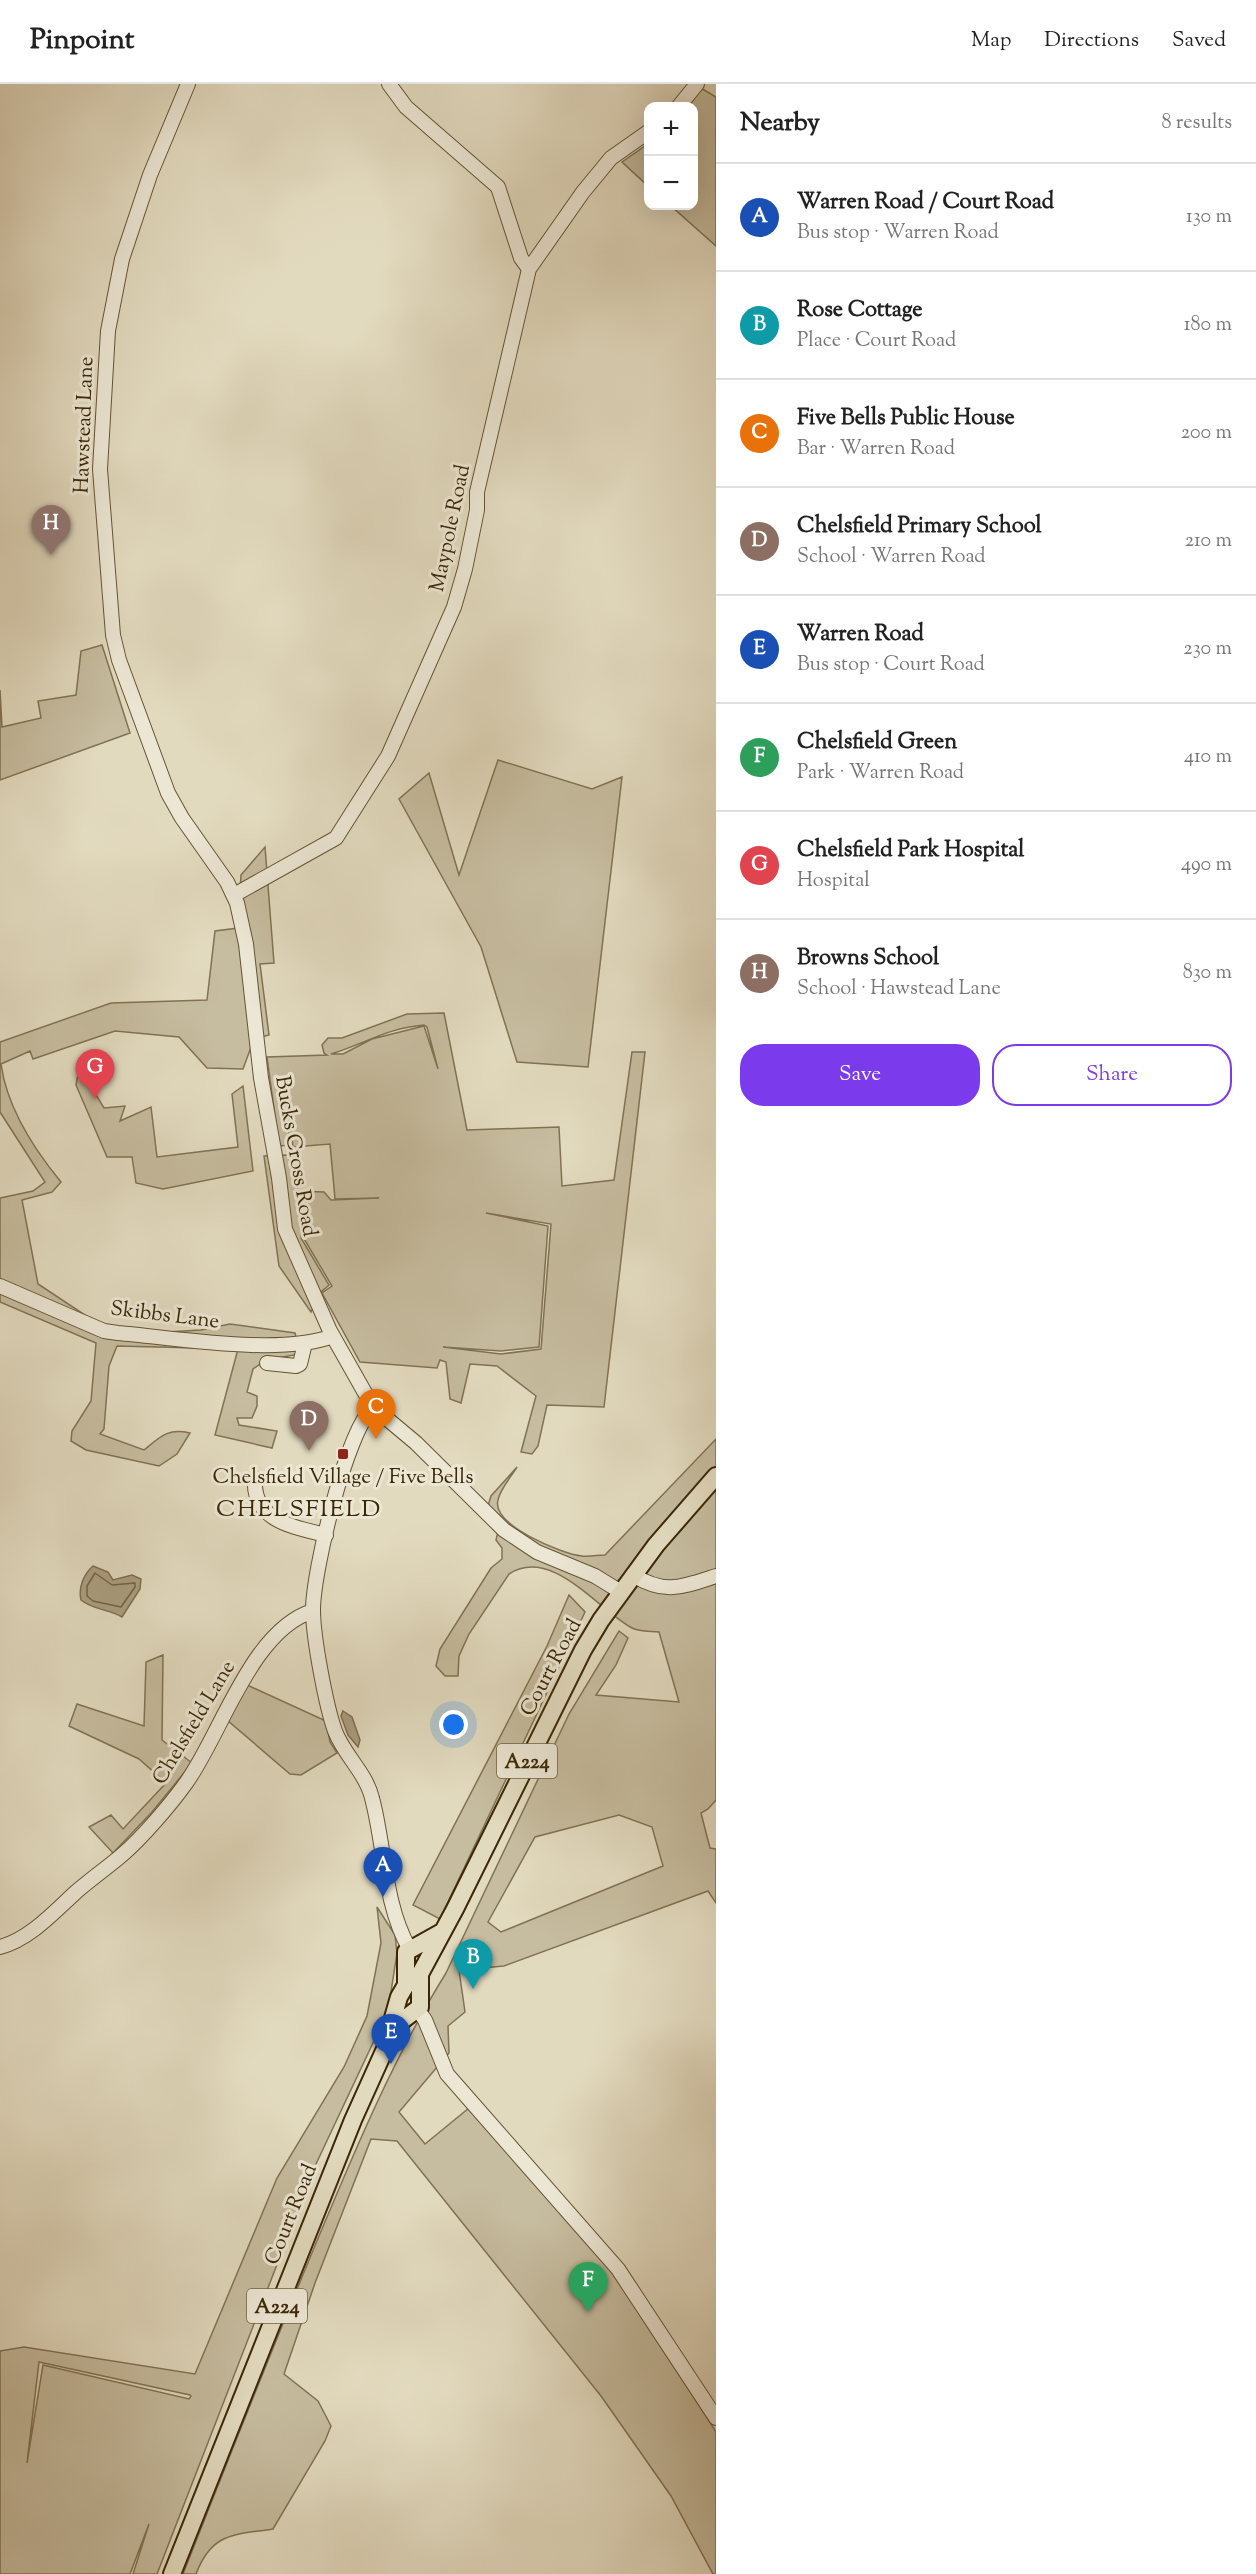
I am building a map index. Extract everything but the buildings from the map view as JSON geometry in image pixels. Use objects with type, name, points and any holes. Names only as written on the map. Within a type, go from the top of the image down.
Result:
[{"type":"main road","name":"Court Road","points":[[172,2574],[325,2187],[389,2040],[390,2024],[410,2004],[418,1977],[455,1909],[572,1669],[633,1575],[672,1525],[716,1476]]},
{"type":"main road","points":[[426,1963],[414,1969],[410,1952],[440,1933]]},
{"type":"main road","name":"Court Road","points":[[410,1952],[407,1980],[410,2004]]},
{"type":"street","name":"Hawstead Lane","points":[[188,84],[150,175],[122,259],[108,331],[100,469],[102,518],[113,635],[119,660],[168,793],[234,896]]},
{"type":"street","points":[[390,84],[406,107],[498,187],[521,258],[529,269]]},
{"type":"street","points":[[682,102],[697,84]]},
{"type":"street","name":"Maypole Road","points":[[234,896],[336,838],[388,756],[454,607],[465,569],[477,492],[529,269],[583,192],[611,158],[644,135]]},
{"type":"street","name":"Bucks Cross Road","points":[[234,896],[244,930],[260,1072],[279,1178],[285,1229],[305,1280],[333,1336],[374,1407],[416,1443],[513,1537],[548,1557],[595,1576],[621,1592]]},
{"type":"street","name":"Skibbs Lane","points":[[0,1286],[104,1330],[247,1344],[305,1343],[333,1336]]},
{"type":"street","points":[[267,1363],[296,1366],[300,1364],[305,1343]]},
{"type":"street","points":[[374,1407],[366,1417],[349,1454],[326,1535],[313,1611],[332,1720],[341,1743],[372,1796],[393,1902],[400,1929],[410,1952]]},
{"type":"street","points":[[255,1479],[256,1498],[270,1516],[279,1522],[326,1535]]},
{"type":"street","points":[[633,1575],[651,1585],[671,1588],[716,1576]]},
{"type":"street","name":"Chelsfield Lane","points":[[0,1947],[10,1944],[44,1922],[124,1853],[186,1783],[229,1702],[264,1649],[298,1617],[313,1611]]},
{"type":"street","points":[[410,2004],[425,2020],[447,2074],[618,2269],[716,2418]]},
{"type":"shaded area","points":[[701,88],[716,97],[716,246],[676,210],[698,210],[698,102],[692,102]]},
{"type":"shaded area","points":[[644,147],[644,182],[622,162]]},
{"type":"shaded area","points":[[102,645],[130,733],[0,780],[0,690],[2,727],[41,718],[38,701],[76,695],[81,651]]},
{"type":"shaded area","points":[[498,760],[592,789],[622,777],[588,1067],[517,1062],[481,947],[399,799],[429,773],[459,875]]},
{"type":"shaded area","points":[[265,847],[274,963],[260,964],[269,1035],[254,1039],[243,1069],[207,1068],[179,1037],[115,1031],[33,1059],[30,1051],[1,1064],[15,1112],[31,1141],[61,1182],[52,1192],[22,1200],[38,1284],[115,1335],[201,1330],[230,1324],[295,1333],[300,1354],[266,1360],[253,1369],[247,1392],[257,1396],[257,1406],[252,1418],[237,1418],[239,1425],[277,1431],[272,1448],[215,1435],[238,1349],[117,1346],[109,1366],[104,1429],[100,1434],[144,1450],[170,1432],[190,1433],[177,1454],[159,1466],[86,1450],[71,1441],[72,1431],[91,1401],[96,1343],[0,1302],[0,1198],[33,1191],[45,1182],[0,1112],[0,1042],[111,1003],[207,1000],[215,931],[238,928],[241,875]]},
{"type":"shaded area","points":[[444,1013],[467,1130],[559,1127],[562,1186],[614,1180],[632,1052],[645,1052],[604,1407],[547,1405],[538,1446],[532,1454],[521,1452],[536,1396],[497,1366],[470,1364],[461,1403],[450,1399],[446,1362],[440,1360],[437,1368],[360,1362],[322,1293],[332,1286],[303,1237],[306,1217],[303,1218],[301,1238],[329,1285],[321,1292],[311,1312],[279,1266],[264,1156],[288,1155],[298,1191],[324,1192],[331,1200],[379,1198],[335,1199],[330,1144],[293,1147],[284,1082],[290,1145],[279,1146],[267,1057],[327,1055],[322,1045],[328,1038],[342,1038],[407,1014]],"holes":[[[424,1025],[427,1027],[438,1069],[424,1026],[372,1039],[343,1054],[331,1054],[398,1029]],[[486,1213],[551,1224],[541,1349],[501,1354],[443,1347],[501,1351],[539,1347],[548,1226]]]},
{"type":"shaded area","points":[[91,1064],[102,1072],[104,1084],[93,1090],[104,1108],[125,1106],[120,1121],[151,1107],[157,1157],[238,1147],[232,1094],[243,1086],[253,1171],[163,1189],[136,1183],[132,1157],[107,1157],[76,1085],[79,1069]]},
{"type":"shaded area","points":[[716,1439],[716,1800],[701,1813],[710,1848],[716,1849],[716,1903],[708,1891],[504,1966],[459,1970],[465,2012],[448,2026],[449,2053],[399,2112],[425,2144],[469,2108],[614,2269],[716,2432],[716,2574],[713,2574],[671,2496],[601,2396],[397,2141],[371,2139],[315,2283],[284,2374],[318,2401],[331,2426],[325,2441],[273,2529],[226,2538],[209,2550],[196,2574],[183,2574],[297,2289],[374,2108],[426,2006],[446,1973],[569,1714],[619,1631],[628,1638],[616,1665],[596,1695],[679,1702],[659,1632],[632,1628],[574,1584],[542,1568],[525,1568],[509,1574],[469,1634],[459,1656],[458,1676],[445,1676],[436,1666],[440,1649],[491,1568],[502,1559],[502,1548],[496,1540],[499,1527],[487,1509],[491,1496],[517,1467],[503,1487],[498,1500],[499,1510],[505,1519],[530,1537],[559,1550],[582,1556],[605,1555]],"holes":[[[619,1815],[652,1827],[663,1866],[501,1932],[488,1922],[535,1837]]]},
{"type":"shaded area","points":[[569,1595],[585,1612],[440,1919],[413,1905],[547,1646]]},
{"type":"shaded area","points":[[163,1655],[162,1740],[192,1763],[152,1812],[113,1853],[89,1827],[111,1815],[123,1829],[166,1783],[139,1759],[69,1726],[77,1704],[144,1726],[146,1662]]},
{"type":"shaded area","points":[[247,1685],[326,1721],[330,1742],[337,1753],[301,1775],[290,1774],[227,1720]]},
{"type":"shaded area","points":[[377,1907],[395,1935],[397,1953],[388,2011],[316,2164],[157,2574],[133,2574],[149,2524],[130,2574],[0,2574],[0,2351],[24,2347],[195,2374],[277,2178],[344,2067],[367,2016],[381,1943]],"holes":[[[39,2362],[190,2395],[189,2399],[43,2365],[27,2463]]]},
{"type":"water","points":[[93,1566],[108,1572],[113,1580],[132,1575],[141,1579],[140,1589],[122,1617],[81,1600],[82,1581]]},
{"type":"water","points":[[343,1711],[352,1717],[360,1740],[358,1747],[348,1735],[341,1716]]},
{"type":"place","name":"Browns School","points":[[51,555]]},
{"type":"place","name":"Chelsfield Park Hospital","points":[[95,1099]]},
{"type":"place","name":"Five Bells Public House","points":[[376,1439]]},
{"type":"place","name":"Chelsfield Primary School","points":[[309,1451]]},
{"type":"place","name":"Chelsfield Village / Five Bells","points":[[343,1454]]},
{"type":"place","name":"Warren Road / Court Road","points":[[383,1897]]},
{"type":"place","name":"Rose Cottage","points":[[473,1989]]},
{"type":"place","name":"Warren Road","points":[[391,2064]]},
{"type":"place","name":"Chelsfield Green","points":[[588,2312]]},
{"type":"district","name":"CHELSFIELD","points":[[299,1508]]}]
